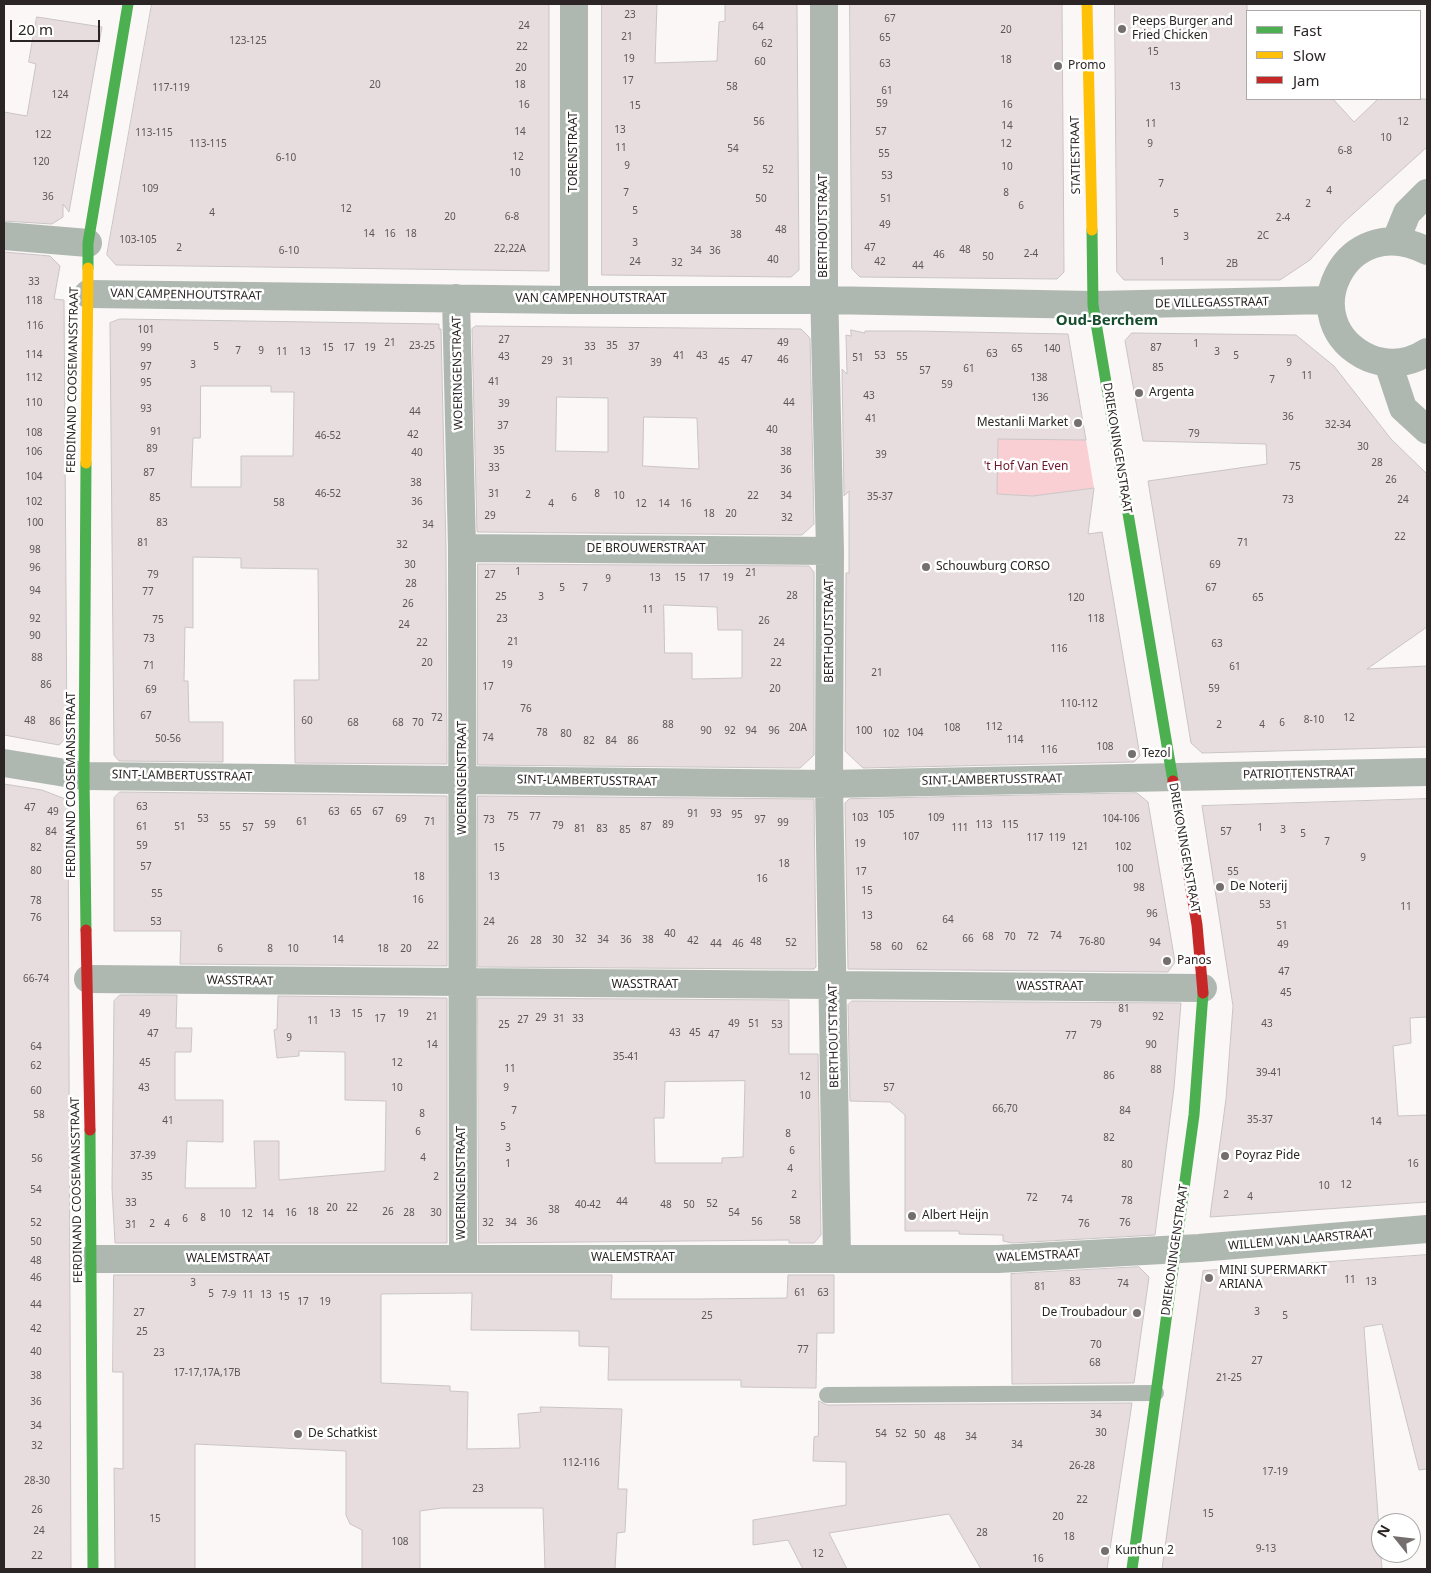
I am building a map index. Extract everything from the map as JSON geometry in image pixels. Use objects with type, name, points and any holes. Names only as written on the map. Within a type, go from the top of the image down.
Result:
[{"type":"street","name":"FERDINAND COOSEMANSSTRAAT","points":[[94,1569],[92,1259],[84,776],[88,244],[128,4]]},
{"type":"street","name":"TORENSTRAAT","points":[[574,4],[574,300]]},
{"type":"street","name":"BERTHOUTSTRAAT","points":[[824,4],[824,300],[830,551],[829,784],[837,1258]]},
{"type":"street","name":"STATIESTRAAT","points":[[1087,4],[1093,306]]},
{"type":"street","points":[[1396,240],[1407,213],[1427,193]]},
{"type":"street","points":[[4,236],[88,244]]},
{"type":"street","points":[[1427,251],[1413,244],[1396,240],[1379,242],[1364,247],[1351,257],[1340,270],[1330,300],[1332,312],[1343,338],[1359,353],[1382,362],[1414,359],[1427,352]]},
{"type":"street","name":"VAN CAMPENHOUTSTRAAT","points":[[88,294],[574,300],[824,300],[1093,306]]},
{"type":"street","name":"WOERINGENSTRAAT","points":[[456,298],[462,548],[463,1258]]},
{"type":"street","name":"DE VILLEGASSTRAAT","points":[[1093,306],[1330,300]]},
{"type":"street","name":"DRIEKONINGENSTRAAT","points":[[1093,306],[1197,925],[1203,988],[1194,1115],[1174,1249],[1132,1569]]},
{"type":"street","points":[[1382,362],[1403,408],[1427,430]]},
{"type":"street","name":"DE BROUWERSTRAAT","points":[[462,548],[830,551]]},
{"type":"street","name":"SINT-LAMBERTUSSTRAAT","points":[[4,763],[84,776],[829,784],[1172,776]]},
{"type":"street","name":"PATRIOTTENSTRAAT","points":[[1172,776],[1427,772]]},
{"type":"street","name":"WASSTRAAT","points":[[88,979],[462,984],[1203,988]]},
{"type":"street","name":"WILLEM VAN LAARSTRAAT","points":[[1174,1249],[1427,1229]]},
{"type":"street","name":"WALEMSTRAAT","points":[[92,1259],[998,1259],[1174,1249]]},
{"type":"lane","points":[[827,1395],[1156,1393]]},
{"type":"green space","name":"'t Hof Van Even","points":[[958,438],[1086,440],[1094,488],[1033,496],[997,494],[997,473]]},
{"type":"building","points":[[152,4],[549,4],[549,271],[116,265],[107,255]]},
{"type":"building","points":[[602,4],[657,4],[655,63],[717,61],[719,22],[725,21],[725,4],[797,4],[799,270],[791,277],[602,275]]},
{"type":"building","points":[[850,4],[1062,4],[1064,272],[1057,279],[860,277],[852,269]]},
{"type":"building","points":[[1115,4],[1247,4],[1246,100],[1334,100],[1354,122],[1377,100],[1427,99],[1427,147],[1343,223],[1310,260],[1280,280],[1124,280],[1117,272]]},
{"type":"building","points":[[37,17],[102,27],[69,212],[63,204],[63,217],[52,224],[4,221],[4,112],[27,116],[36,64],[29,62]]},
{"type":"building","points":[[4,252],[50,256],[60,266],[54,299],[64,300],[67,737],[59,745],[4,735]]},
{"type":"building","points":[[120,319],[439,324],[439,329],[441,329],[446,548],[447,764],[295,763],[294,680],[319,680],[318,569],[241,568],[241,558],[193,557],[193,628],[185,627],[184,681],[188,681],[189,722],[223,722],[223,762],[119,761],[114,755],[110,323]],"holes":[[[201,386],[271,386],[271,392],[294,392],[293,456],[241,456],[241,487],[191,487],[193,438],[200,438]]]},
{"type":"building","points":[[476,326],[801,329],[810,338],[814,524],[802,535],[477,532],[472,329]],"holes":[[[557,397],[608,398],[608,452],[556,451]],[[644,417],[697,418],[699,469],[643,466]]]},
{"type":"building","points":[[851,330],[865,333],[865,331],[913,331],[1068,334],[1086,440],[998,439],[997,494],[1033,496],[1094,488],[1088,534],[1102,532],[1140,756],[1134,762],[863,768],[845,751],[846,573],[849,573],[849,491],[844,496],[842,369],[847,374],[846,335],[851,336]]},
{"type":"building","points":[[1132,333],[1296,335],[1334,366],[1391,439],[1427,474],[1427,627],[1367,669],[1427,666],[1427,747],[1202,753],[1191,743],[1148,481],[1267,464],[1266,444],[1143,441],[1125,341]]},
{"type":"building","points":[[478,564],[809,566],[814,572],[814,755],[800,768],[478,765]],"holes":[[[664,605],[717,607],[718,630],[742,630],[742,678],[692,679],[692,653],[665,653]]]},
{"type":"building","points":[[4,784],[42,790],[68,800],[71,1569],[4,1569]]},
{"type":"building","points":[[120,792],[447,796],[447,966],[180,964],[181,931],[114,931],[114,798]]},
{"type":"building","points":[[1137,793],[1148,802],[1175,962],[1168,972],[848,969],[845,803],[849,799]]},
{"type":"building","points":[[478,796],[814,799],[816,967],[814,969],[788,969],[478,967]]},
{"type":"building","points":[[1427,799],[1427,1017],[1410,1018],[1411,1043],[1393,1046],[1398,1116],[1427,1115],[1427,1202],[1210,1217],[1226,1099],[1233,1006],[1202,806]]},
{"type":"building","points":[[120,995],[177,995],[176,1028],[192,1028],[191,1052],[175,1052],[175,1100],[223,1100],[223,1142],[187,1141],[185,1188],[256,1188],[254,1141],[279,1141],[279,1180],[385,1171],[386,1101],[345,1100],[345,1052],[299,1051],[299,1056],[277,1058],[274,1030],[277,1029],[278,996],[447,998],[447,1243],[115,1243],[112,1188],[114,1001]]},
{"type":"building","points":[[478,998],[789,1000],[789,1054],[818,1054],[821,1235],[814,1243],[789,1243],[789,1240],[479,1243]],"holes":[[[745,1081],[743,1157],[722,1158],[722,1163],[655,1163],[654,1118],[664,1118],[665,1082]]]},
{"type":"building","points":[[852,1001],[1181,1003],[1174,1088],[1155,1235],[1012,1243],[1003,1241],[1003,1235],[959,1234],[959,1231],[905,1231],[905,1115],[890,1102],[850,1101],[848,1005]]},
{"type":"building","points":[[1427,1255],[1427,1469],[1419,1470],[1382,1324],[1364,1327],[1378,1513],[1371,1513],[1371,1563],[1382,1563],[1382,1569],[1162,1569],[1203,1271]]},
{"type":"building","points":[[1139,1267],[1149,1277],[1134,1383],[1012,1384],[1011,1274]]},
{"type":"building","points":[[114,1275],[612,1275],[611,1299],[698,1299],[787,1298],[788,1275],[834,1275],[834,1333],[817,1333],[816,1388],[741,1387],[741,1380],[608,1380],[609,1347],[579,1346],[579,1331],[471,1330],[472,1293],[381,1294],[381,1383],[450,1386],[450,1391],[468,1392],[467,1449],[520,1448],[518,1414],[541,1412],[540,1407],[622,1409],[618,1489],[627,1489],[625,1532],[617,1533],[615,1569],[545,1569],[543,1508],[442,1508],[420,1511],[420,1569],[362,1569],[362,1530],[350,1524],[346,1515],[346,1451],[195,1444],[195,1569],[115,1569],[114,1468],[123,1469],[123,1372],[113,1372]]},
{"type":"building","points":[[819,1401],[827,1405],[1132,1403],[1107,1569],[981,1569],[949,1514],[829,1533],[847,1569],[803,1569],[788,1540],[753,1545],[753,1520],[846,1505],[846,1462],[813,1461],[814,1437],[818,1436]]},
{"type":"traffic: fast","points":[[88,268],[88,243],[128,4]]},
{"type":"traffic: fast","points":[[1092,230],[1093,305],[1173,781]]},
{"type":"traffic: fast","points":[[86,463],[84,776],[86,930]]},
{"type":"traffic: fast","points":[[1132,1569],[1194,1115],[1203,993]]},
{"type":"traffic: fast","points":[[90,1130],[93,1569]]},
{"type":"traffic: slow","points":[[1087,4],[1092,230]]},
{"type":"traffic: slow","points":[[86,463],[88,268]]},
{"type":"traffic: jam","points":[[1173,781],[1197,925],[1203,993]]},
{"type":"traffic: jam","points":[[86,930],[90,1130]]},
{"type":"place","name":"Peeps Burger and Fried Chicken","points":[[1122,29]]},
{"type":"place","name":"Promo","points":[[1058,66]]},
{"type":"place","name":"Argenta","points":[[1139,393]]},
{"type":"place","name":"Mestanli Market","points":[[1078,423]]},
{"type":"place","name":"Schouwburg CORSO","points":[[926,567]]},
{"type":"place","name":"Tezol","points":[[1132,754]]},
{"type":"place","name":"De Noterij","points":[[1220,887]]},
{"type":"place","name":"Panos","points":[[1167,961]]},
{"type":"place","name":"Poyraz Pide","points":[[1225,1156]]},
{"type":"place","name":"Albert Heijn","points":[[912,1216]]},
{"type":"place","name":"MINI SUPERMARKT ARIANA","points":[[1209,1278]]},
{"type":"place","name":"De Troubadour","points":[[1137,1313]]},
{"type":"place","name":"De Schatkist","points":[[298,1434]]},
{"type":"place","name":"Kunthun 2","points":[[1105,1551]]},
{"type":"district","name":"Oud-Berchem","points":[[1107,321]]}]
